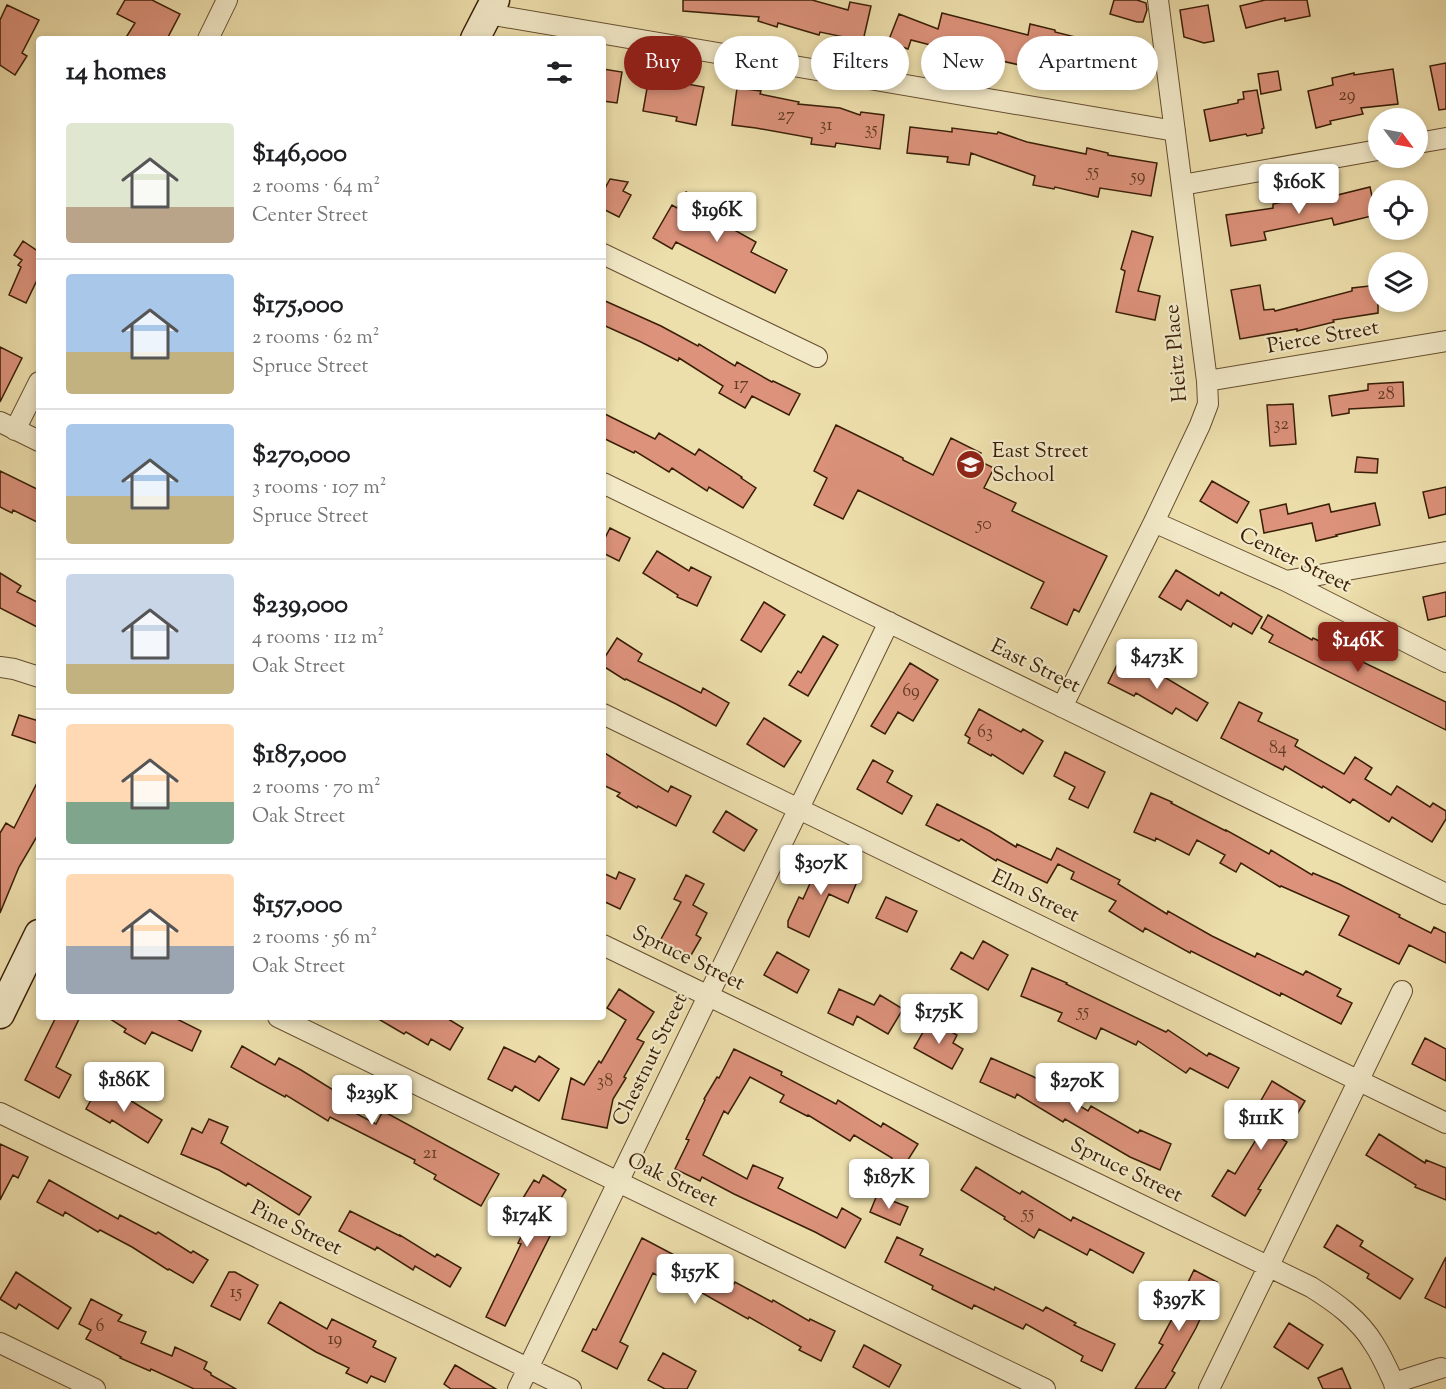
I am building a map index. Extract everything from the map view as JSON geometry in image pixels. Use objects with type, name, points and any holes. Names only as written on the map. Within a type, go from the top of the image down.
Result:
[{"type":"main road","points":[[0,1014],[36,940]]},
{"type":"street","points":[[209,36],[227,0]]},
{"type":"street","name":"Heitz Place","points":[[1062,707],[1154,522],[1208,404],[1208,381],[1158,0]]},
{"type":"street","points":[[486,18],[596,36]]},
{"type":"street","points":[[606,38],[1175,131]]},
{"type":"street","points":[[1428,141],[1446,138]]},
{"type":"street","points":[[1182,185],[1368,152]]},
{"type":"street","points":[[606,255],[817,357]]},
{"type":"street","name":"Pierce Street","points":[[1208,381],[1446,341]]},
{"type":"street","points":[[36,386],[8,426],[36,440]]},
{"type":"street","name":"East Street","points":[[606,484],[1446,894]]},
{"type":"street","name":"Center Street","points":[[1154,522],[1286,581],[1446,663]]},
{"type":"street","points":[[1286,581],[1446,552]]},
{"type":"street","name":"Chestnut Street","points":[[518,1389],[888,622]]},
{"type":"street","points":[[0,667],[36,676]]},
{"type":"street","name":"Elm Street","points":[[606,715],[1446,1123]]},
{"type":"street","name":"Spruce Street","points":[[606,946],[1311,1287],[1336,1302],[1374,1343],[1395,1386]]},
{"type":"street","points":[[1209,1389],[1402,991]]},
{"type":"street","name":"Oak Street","points":[[284,1020],[1045,1389]]},
{"type":"street","name":"Pine Street","points":[[0,1113],[571,1389]]},
{"type":"street","points":[[0,1343],[95,1389]]},
{"type":"street","points":[[1395,1386],[1441,1368]]},
{"type":"building","points":[[125,0],[152,0],[180,14],[169,36],[127,36],[135,23],[117,14]]},
{"type":"building","points":[[683,0],[812,0],[848,10],[850,2],[871,6],[864,36],[839,36],[820,32],[819,35],[778,23],[777,27],[758,21],[759,17],[683,11]]},
{"type":"building","points":[[1114,0],[1137,0],[1146,3],[1147,10],[1143,22],[1110,14]]},
{"type":"building","points":[[1265,0],[1307,0],[1310,16],[1285,21],[1285,18],[1246,28],[1240,6]]},
{"type":"building","points":[[7,5],[39,20],[22,53],[27,56],[15,75],[0,65],[0,20]]},
{"type":"building","points":[[1208,5],[1214,41],[1204,43],[1184,37],[1180,10]]},
{"type":"building","points":[[942,13],[1028,35],[1030,24],[1071,36],[1017,36],[1017,64],[1005,62],[1005,36],[921,36],[921,43],[911,40],[909,46],[909,36],[890,36],[899,14],[938,29]]},
{"type":"building","points":[[1446,63],[1446,109],[1439,110],[1430,66]]},
{"type":"building","points":[[606,69],[622,72],[617,103],[606,101]]},
{"type":"building","points":[[1393,69],[1398,104],[1361,108],[1363,114],[1330,121],[1331,124],[1316,128],[1308,91],[1333,85],[1332,78]]},
{"type":"building","points":[[1278,71],[1281,90],[1261,94],[1258,74]]},
{"type":"building","points":[[702,87],[704,87],[696,125],[676,121],[677,117],[643,111],[647,90],[702,90]]},
{"type":"building","points":[[737,90],[761,91],[760,94],[799,102],[798,104],[840,108],[860,115],[861,112],[884,115],[880,149],[836,143],[835,147],[811,144],[812,138],[732,125]]},
{"type":"building","points":[[1257,90],[1264,128],[1262,133],[1210,141],[1204,110],[1238,103],[1238,100],[1244,99],[1243,92]]},
{"type":"building","points":[[910,127],[952,132],[952,128],[997,134],[998,132],[1027,142],[1086,154],[1087,148],[1108,153],[1108,155],[1157,163],[1151,196],[1100,188],[1098,197],[1055,187],[1054,189],[1033,185],[1035,176],[971,153],[969,165],[947,162],[948,157],[907,153]]},
{"type":"building","points":[[610,179],[628,182],[623,191],[631,195],[619,217],[606,210],[606,186]]},
{"type":"building","points":[[1368,187],[1368,217],[1334,225],[1332,218],[1264,232],[1266,240],[1231,246],[1226,215],[1273,208],[1273,204],[1312,196],[1313,201]]},
{"type":"building","points":[[686,192],[700,199],[695,208],[756,242],[751,252],[787,270],[775,293],[676,242],[672,249],[653,238],[672,205],[677,208]]},
{"type":"building","points":[[1132,231],[1153,237],[1138,291],[1160,296],[1155,320],[1116,312],[1125,271],[1121,269]]},
{"type":"building","points":[[23,241],[36,250],[36,282],[26,303],[9,295],[21,267],[18,265],[22,260],[14,255]]},
{"type":"building","points":[[1260,285],[1264,310],[1274,309],[1275,311],[1352,291],[1352,288],[1368,286],[1368,312],[1378,313],[1333,320],[1334,322],[1297,331],[1297,329],[1240,339],[1231,290]]},
{"type":"building","points":[[606,301],[661,326],[698,346],[699,344],[735,366],[737,362],[772,382],[800,394],[789,415],[752,396],[745,408],[719,393],[723,386],[679,358],[678,361],[606,326]]},
{"type":"building","points":[[0,347],[22,358],[0,402]]},
{"type":"building","points":[[1403,382],[1404,406],[1349,409],[1349,413],[1332,416],[1329,396],[1368,390],[1368,384]]},
{"type":"building","points":[[1293,404],[1296,444],[1270,446],[1267,405]]},
{"type":"building","points":[[606,414],[655,439],[659,433],[695,455],[699,449],[756,488],[743,508],[709,487],[707,491],[672,468],[669,472],[635,451],[634,453],[606,439]]},
{"type":"building","points":[[836,425],[933,475],[951,438],[981,453],[977,460],[994,468],[984,488],[1016,503],[1012,511],[1107,556],[1079,612],[1074,609],[1067,625],[1031,608],[1044,582],[858,490],[843,519],[814,505],[827,478],[814,471]]},
{"type":"building","points":[[1357,457],[1378,459],[1377,473],[1355,472]]},
{"type":"building","points":[[0,471],[36,489],[36,522],[13,510],[12,513],[0,507]]},
{"type":"building","points":[[1212,481],[1249,502],[1237,523],[1200,501]]},
{"type":"building","points":[[1446,487],[1446,514],[1429,518],[1423,492]]},
{"type":"building","points":[[1375,503],[1380,525],[1316,541],[1312,523],[1264,533],[1260,510],[1286,504],[1288,514],[1329,504],[1331,512]]},
{"type":"building","points":[[610,528],[630,538],[619,561],[606,554],[606,536]]},
{"type":"building","points":[[657,551],[689,571],[691,567],[711,577],[697,606],[677,597],[678,595],[643,573]]},
{"type":"building","points":[[1176,570],[1219,596],[1221,592],[1262,617],[1252,634],[1233,623],[1231,627],[1187,600],[1181,610],[1159,597]]},
{"type":"building","points":[[0,573],[21,586],[17,592],[36,602],[36,626],[0,608]]},
{"type":"building","points":[[1446,592],[1446,616],[1428,620],[1423,597]]},
{"type":"building","points":[[764,602],[785,615],[761,652],[741,640]]},
{"type":"building","points":[[1268,615],[1312,640],[1313,638],[1446,702],[1446,730],[1269,642],[1273,635],[1261,628]]},
{"type":"building","points":[[823,636],[838,645],[808,696],[789,685],[798,671],[801,673]]},
{"type":"building","points":[[617,638],[642,654],[638,661],[701,693],[703,688],[729,703],[716,726],[625,680],[606,668],[606,655]]},
{"type":"building","points":[[1120,659],[1159,678],[1161,675],[1208,703],[1197,721],[1176,708],[1172,714],[1136,693],[1134,696],[1108,683]]},
{"type":"building","points":[[910,663],[938,680],[913,721],[898,712],[885,734],[871,726]]},
{"type":"building","points":[[1239,702],[1262,713],[1258,721],[1298,740],[1295,746],[1344,774],[1355,757],[1372,768],[1365,779],[1391,795],[1397,786],[1430,807],[1433,803],[1446,811],[1446,819],[1432,842],[1392,817],[1389,822],[1353,799],[1350,803],[1285,766],[1283,770],[1221,738]]},
{"type":"building","points":[[979,709],[1043,741],[1023,774],[992,754],[991,756],[968,743],[970,738],[965,735]]},
{"type":"building","points":[[19,715],[36,720],[36,743],[12,735]]},
{"type":"building","points":[[764,718],[801,741],[784,767],[747,744]]},
{"type":"building","points":[[1065,752],[1105,772],[1088,808],[1069,799],[1075,787],[1054,776]]},
{"type":"building","points":[[606,754],[668,792],[671,786],[691,796],[676,826],[638,806],[637,808],[617,796],[620,793],[606,786]]},
{"type":"building","points":[[873,760],[893,771],[887,782],[912,796],[902,814],[857,789]]},
{"type":"building","points":[[36,785],[36,838],[19,867],[0,913],[0,833],[6,823],[14,828]]},
{"type":"building","points":[[1151,793],[1269,854],[1271,850],[1312,875],[1313,873],[1339,884],[1431,933],[1434,927],[1446,933],[1446,963],[1409,945],[1399,964],[1339,935],[1349,916],[1280,887],[1241,863],[1236,872],[1220,863],[1225,855],[1197,840],[1189,855],[1156,838],[1155,841],[1134,832]]},
{"type":"building","points":[[937,804],[1016,847],[1017,844],[1051,860],[1057,848],[1120,880],[1118,884],[1167,914],[1168,911],[1255,957],[1257,953],[1303,975],[1306,971],[1341,989],[1337,996],[1352,1003],[1341,1024],[1281,993],[1280,996],[1191,951],[1190,953],[1145,928],[1143,932],[1109,911],[1116,901],[1071,879],[1074,872],[1058,864],[1047,883],[997,859],[996,861],[961,839],[959,841],[926,825]]},
{"type":"building","points":[[726,811],[757,830],[744,851],[713,832]]},
{"type":"building","points":[[821,859],[859,877],[848,903],[829,894],[809,937],[788,927],[788,921],[799,897],[803,899]]},
{"type":"building","points":[[619,872],[635,879],[620,909],[606,902],[606,874],[616,879]]},
{"type":"building","points":[[686,875],[704,884],[693,905],[707,913],[696,935],[701,938],[690,957],[660,941],[681,902],[674,899]]},
{"type":"building","points":[[886,897],[917,911],[907,932],[876,918]]},
{"type":"building","points":[[983,941],[1008,955],[988,990],[951,969],[961,952],[973,959]]},
{"type":"building","points":[[777,952],[809,970],[797,993],[764,975]]},
{"type":"building","points":[[1032,968],[1166,1032],[1168,1030],[1207,1056],[1209,1053],[1239,1068],[1228,1088],[1190,1068],[1186,1073],[1138,1041],[1136,1045],[1101,1028],[1096,1039],[1058,1021],[1062,1013],[1021,996]]},
{"type":"building","points":[[619,989],[654,1012],[637,1039],[644,1042],[613,1099],[607,1128],[562,1119],[571,1078],[584,1085],[599,1061],[601,1063],[626,1020],[607,1008]]},
{"type":"building","points":[[839,989],[874,1005],[880,995],[903,1009],[888,1034],[857,1016],[853,1025],[828,1013]]},
{"type":"building","points":[[55,1020],[79,1020],[56,1067],[71,1075],[59,1098],[25,1080]]},
{"type":"building","points":[[112,1020],[179,1020],[201,1031],[192,1051],[152,1032],[145,1044],[124,1032],[126,1029]]},
{"type":"building","points":[[380,1020],[450,1020],[463,1028],[450,1050],[431,1039],[428,1045],[406,1032],[404,1034]]},
{"type":"building","points":[[930,1020],[957,1035],[953,1043],[963,1049],[952,1069],[914,1048]]},
{"type":"building","points":[[1425,1038],[1446,1049],[1446,1081],[1412,1064]]},
{"type":"building","points":[[242,1046],[275,1065],[279,1058],[301,1070],[343,1096],[338,1104],[376,1124],[383,1111],[499,1174],[481,1206],[434,1179],[436,1175],[414,1163],[415,1160],[330,1117],[328,1121],[286,1095],[285,1097],[231,1067]]},
{"type":"building","points":[[504,1047],[535,1062],[539,1056],[559,1069],[539,1101],[515,1086],[512,1091],[488,1079]]},
{"type":"building","points":[[734,1049],[782,1072],[781,1075],[836,1104],[838,1100],[881,1127],[883,1123],[918,1144],[899,1174],[887,1167],[892,1158],[854,1135],[850,1141],[808,1115],[780,1102],[784,1095],[750,1077],[728,1114],[724,1111],[703,1155],[747,1179],[753,1165],[783,1178],[778,1188],[837,1218],[842,1208],[861,1219],[845,1248],[702,1177],[700,1181],[675,1169],[689,1140],[686,1139],[704,1099],[717,1077],[719,1078]]},
{"type":"building","points":[[991,1058],[1034,1077],[1088,1111],[1091,1106],[1138,1133],[1140,1130],[1171,1144],[1160,1170],[1130,1157],[1065,1119],[1063,1122],[1017,1094],[1015,1098],[980,1082]]},
{"type":"building","points":[[1272,1081],[1305,1101],[1282,1139],[1287,1142],[1258,1189],[1261,1190],[1245,1216],[1212,1196],[1228,1170],[1235,1174],[1273,1112],[1259,1104]]},
{"type":"building","points":[[100,1084],[162,1120],[148,1143],[112,1120],[110,1123],[86,1109]]},
{"type":"building","points":[[209,1119],[228,1127],[221,1143],[311,1197],[299,1215],[248,1183],[246,1186],[219,1170],[181,1154],[192,1128],[202,1133]]},
{"type":"building","points":[[1379,1134],[1425,1163],[1426,1160],[1446,1168],[1446,1200],[1415,1187],[1416,1185],[1366,1155]]},
{"type":"building","points":[[0,1144],[28,1157],[18,1178],[13,1175],[0,1200]]},
{"type":"building","points":[[976,1167],[1020,1194],[1022,1191],[1071,1221],[1073,1217],[1144,1253],[1133,1273],[1090,1249],[1087,1255],[1039,1229],[1034,1238],[961,1190]]},
{"type":"building","points":[[543,1175],[566,1190],[544,1225],[553,1230],[505,1326],[486,1317],[521,1244],[518,1243],[536,1206],[523,1198],[534,1180],[539,1183]]},
{"type":"building","points":[[49,1180],[118,1219],[120,1215],[156,1234],[158,1232],[191,1253],[193,1251],[208,1260],[193,1283],[100,1230],[98,1232],[65,1212],[63,1216],[37,1202]]},
{"type":"building","points":[[877,1195],[908,1207],[900,1225],[870,1212]]},
{"type":"building","points":[[350,1211],[400,1235],[435,1257],[437,1254],[461,1268],[450,1287],[415,1266],[413,1270],[377,1247],[375,1250],[339,1231]]},
{"type":"building","points":[[1337,1225],[1363,1241],[1360,1246],[1413,1279],[1400,1299],[1367,1278],[1369,1274],[1324,1247]]},
{"type":"building","points":[[897,1237],[923,1249],[920,1255],[994,1290],[995,1287],[1043,1311],[1046,1307],[1076,1323],[1074,1325],[1115,1344],[1102,1371],[1081,1361],[1083,1356],[1026,1324],[1023,1329],[974,1305],[972,1309],[885,1262]]},
{"type":"building","points":[[642,1238],[693,1265],[695,1262],[734,1284],[735,1282],[772,1302],[773,1300],[809,1321],[810,1319],[835,1331],[821,1361],[799,1350],[801,1347],[749,1317],[748,1319],[674,1277],[671,1283],[653,1273],[620,1342],[628,1346],[617,1369],[582,1351],[593,1329],[596,1330]]},
{"type":"building","points":[[1446,1257],[1446,1308],[1425,1298]]},
{"type":"building","points":[[1194,1270],[1217,1282],[1196,1328],[1172,1371],[1175,1373],[1165,1389],[1135,1389],[1163,1345],[1159,1343],[1179,1306],[1177,1305]]},
{"type":"building","points":[[16,1272],[71,1308],[58,1329],[19,1304],[16,1309],[0,1299]]},
{"type":"building","points":[[229,1272],[235,1272],[258,1285],[240,1320],[211,1306]]},
{"type":"building","points":[[91,1299],[122,1315],[118,1321],[146,1332],[141,1343],[172,1356],[175,1347],[207,1362],[204,1369],[236,1389],[194,1389],[151,1369],[150,1371],[120,1358],[86,1339],[91,1330],[79,1324]]},
{"type":"building","points":[[280,1302],[327,1329],[332,1319],[376,1341],[373,1347],[396,1358],[385,1382],[371,1376],[367,1383],[346,1373],[349,1368],[316,1352],[268,1323]]},
{"type":"building","points":[[1289,1323],[1323,1345],[1308,1369],[1274,1347]]},
{"type":"building","points":[[864,1345],[901,1365],[889,1387],[853,1367]]},
{"type":"building","points":[[663,1353],[696,1371],[687,1389],[665,1389],[648,1380]]},
{"type":"building","points":[[455,1365],[496,1389],[451,1389],[444,1384]]},
{"type":"building","points":[[1342,1368],[1351,1389],[1323,1389],[1318,1378]]},
{"type":"place","name":"East Street School","points":[[971,464]]}]
